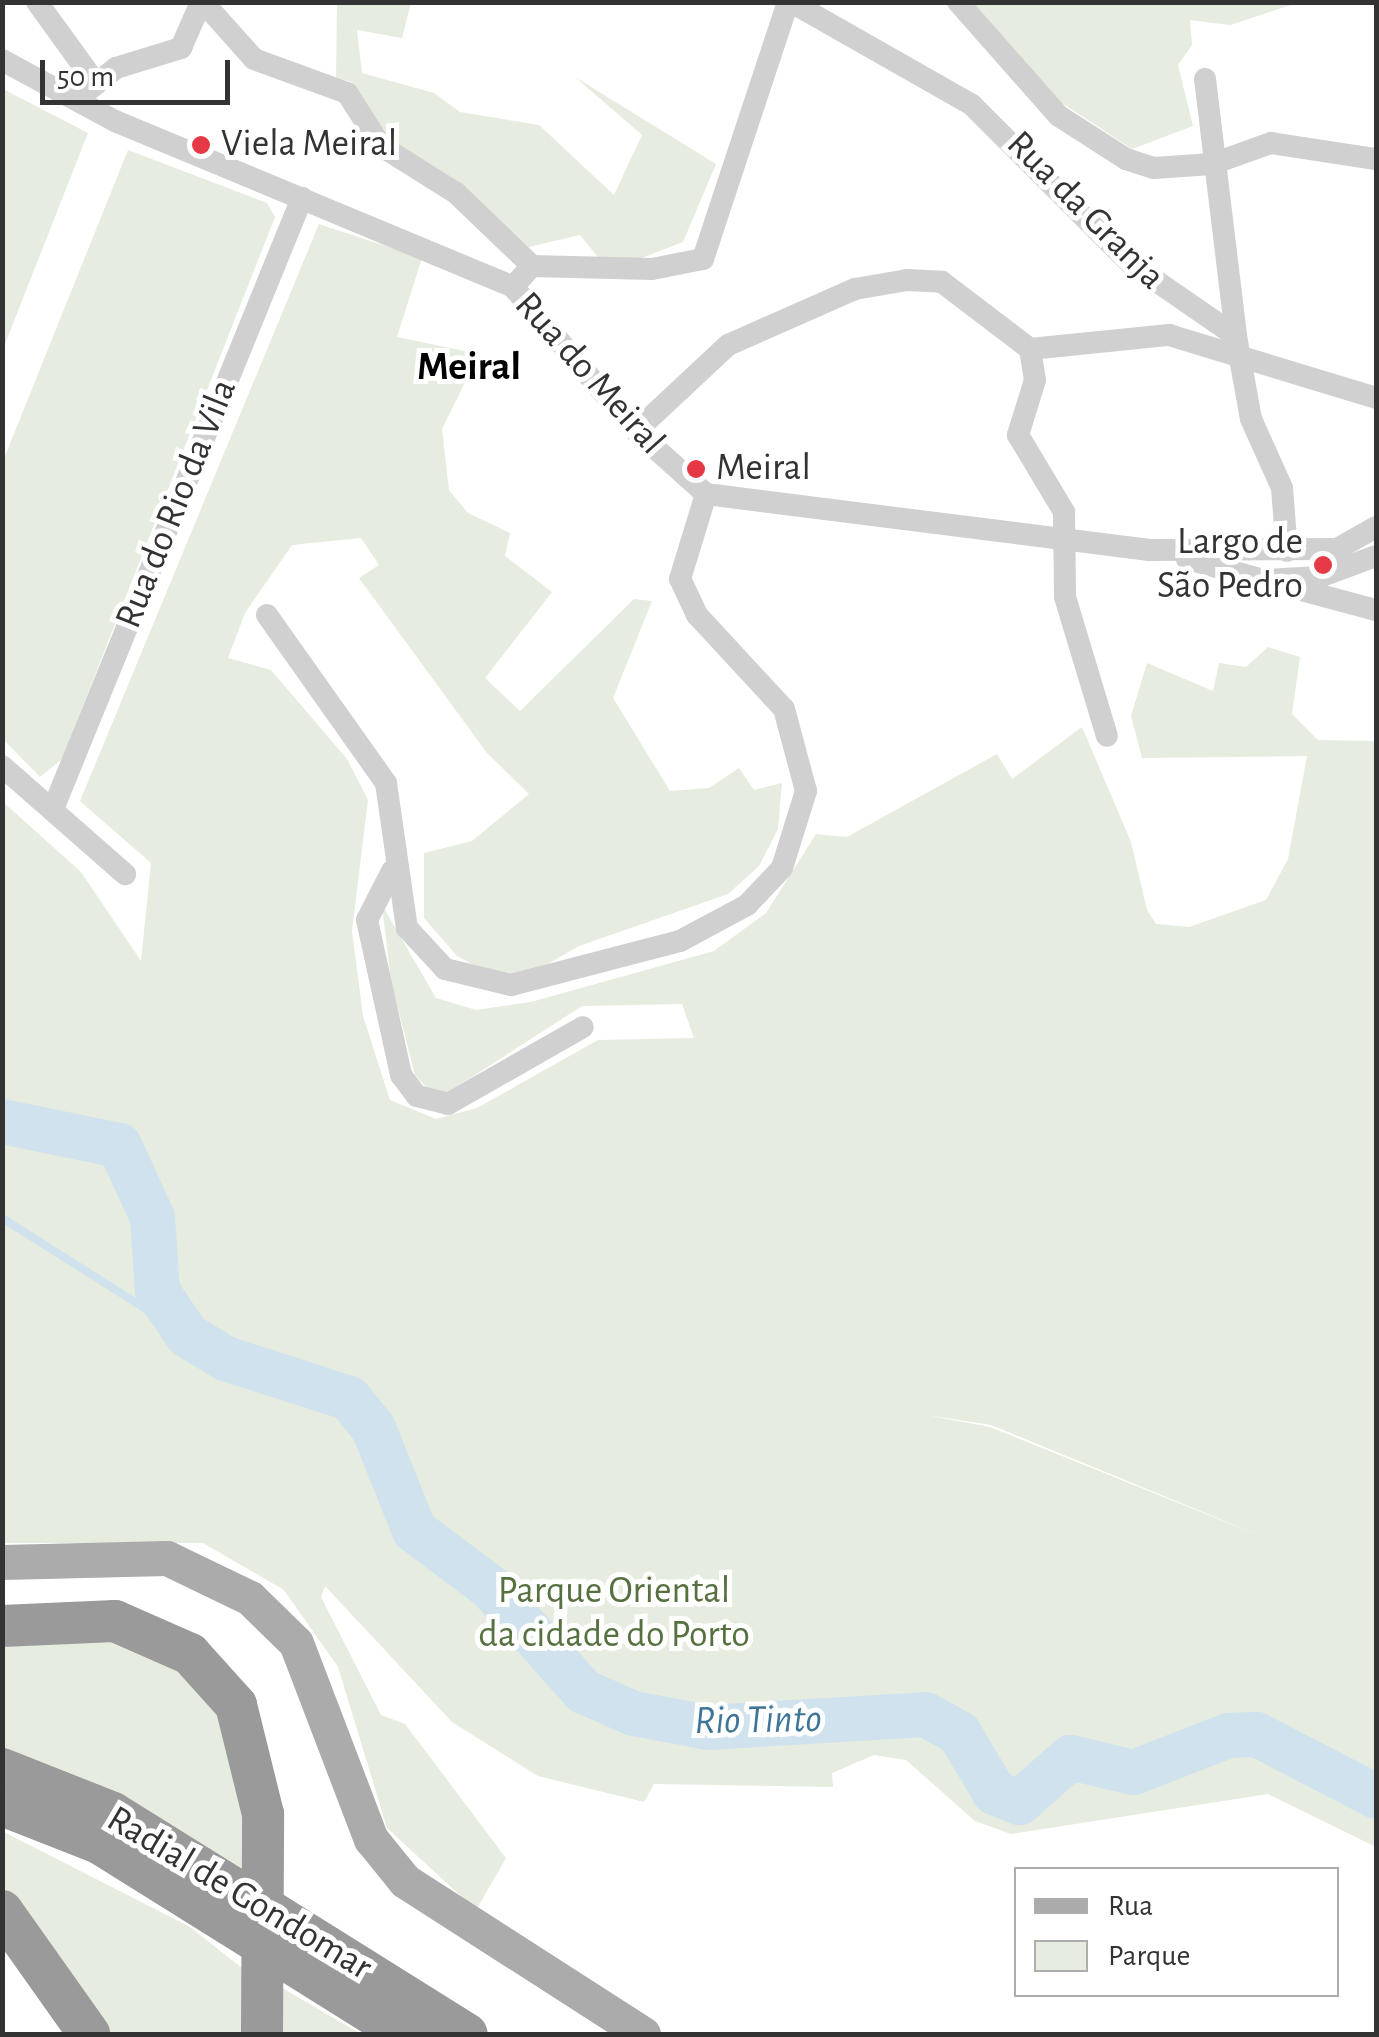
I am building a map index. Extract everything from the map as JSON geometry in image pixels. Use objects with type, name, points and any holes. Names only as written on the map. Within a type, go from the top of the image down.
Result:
[{"type":"highway","points":[[2,1626],[115,1621],[190,1654],[236,1705],[262,1814],[262,2034]]},
{"type":"highway","name":"Radial de Gondomar","points":[[2,1769],[112,1814],[467,2034]]},
{"type":"highway","name":"Radial de Gondomar","points":[[2,1804],[99,1843],[406,2034]]},
{"type":"highway","points":[[2,1911],[89,2034]]},
{"type":"main road","points":[[2,1562],[167,1558],[250,1598],[296,1643],[371,1840],[406,1881],[644,2034]]},
{"type":"street","points":[[37,2],[88,90],[181,48],[202,2],[254,59],[347,93],[382,146],[456,193],[532,266],[652,269],[702,259],[789,2]]},
{"type":"street","name":"Rua da Granja","points":[[789,2],[972,104],[1130,263],[1237,346],[1376,398]]},
{"type":"street","points":[[958,2],[1098,148],[1154,168],[1212,164],[1271,142],[1376,159]]},
{"type":"street","name":"Rua do Meiral","points":[[2,60],[88,90],[115,122],[513,287],[636,430],[706,494]]},
{"type":"street","points":[[1205,78],[1212,164],[1237,346],[1251,419],[1282,488],[1287,550]]},
{"type":"street","name":"Rua do Rio da Vila","points":[[53,809],[302,198]]},
{"type":"street","points":[[513,287],[532,266]]},
{"type":"street","points":[[636,430],[728,346],[881,284],[942,282],[1030,349],[1169,334],[1237,346]]},
{"type":"street","points":[[1030,349],[1035,380],[1018,435],[1064,512],[1060,540],[1080,666],[1107,736]]},
{"type":"street","points":[[267,614],[386,783],[392,871],[422,950],[445,970],[511,985],[713,928],[782,868],[800,831],[800,748],[784,709],[697,616],[680,579],[706,494],[1150,550],[1336,548],[1376,526]]},
{"type":"street","points":[[1150,550],[1376,610]]},
{"type":"street","points":[[1264,580],[1319,577],[1376,556]]},
{"type":"street","points":[[2,766],[125,874]]},
{"type":"street","points":[[392,871],[367,920],[401,1075],[416,1096],[448,1104],[583,1027]]},
{"type":"green space","points":[[337,3],[411,3],[402,38],[357,30],[362,73],[434,93],[460,112],[539,125],[614,195],[642,135],[575,77],[716,164],[683,242],[634,261],[602,262],[580,235],[520,249],[392,142],[352,82],[336,78]]},
{"type":"green space","points":[[966,3],[1297,3],[1230,25],[1190,20],[1192,45],[1178,65],[1193,126],[1132,149],[1053,97]]},
{"type":"green space","points":[[3,89],[88,133],[3,349]]},
{"type":"green space","points":[[128,150],[267,203],[275,217],[62,759],[40,777],[3,739],[3,461]]},
{"type":"green space","name":"Parque Oriental da cidade do Porto","points":[[319,224],[422,258],[397,337],[479,354],[442,429],[449,490],[468,513],[510,533],[505,556],[552,592],[485,678],[520,711],[634,599],[652,601],[613,698],[670,791],[709,788],[739,768],[754,790],[782,783],[778,829],[759,866],[728,894],[579,946],[511,985],[457,956],[424,918],[424,853],[472,841],[529,794],[487,753],[359,578],[379,565],[361,538],[292,545],[245,613],[228,658],[271,670],[347,759],[368,800],[352,931],[363,1016],[390,1100],[436,1119],[477,1108],[598,1040],[694,1038],[682,1004],[582,1006],[447,1093],[426,1087],[415,1075],[391,981],[382,905],[436,998],[476,1010],[531,1002],[714,951],[766,913],[816,834],[847,837],[997,754],[1012,779],[1082,727],[1131,842],[1147,910],[1156,924],[1189,927],[1266,900],[1288,859],[1307,756],[1142,758],[1131,716],[1147,663],[1213,691],[1219,663],[1246,667],[1268,647],[1300,657],[1292,714],[1318,740],[1376,741],[1376,1847],[1268,1794],[1011,1834],[975,1821],[906,1760],[874,1755],[832,1773],[833,1787],[654,1784],[644,1802],[538,1776],[452,1722],[325,1586],[321,1597],[381,1715],[405,1724],[506,1858],[476,1910],[387,1828],[338,1667],[284,1590],[203,1543],[3,1543],[2,801],[81,872],[141,961],[151,863],[80,801]],"holes":[[[926,1415],[991,1425],[1283,1545],[990,1427]]]},
{"type":"green space","points":[[104,1633],[196,1679],[230,1725],[249,1779],[245,1881],[3,1754],[2,1640]]},
{"type":"green space","points":[[2,1831],[190,1927],[242,1968],[245,2034],[97,2034],[3,1903]]},
{"type":"green space","points":[[279,1986],[361,2034],[276,2034]]},
{"type":"water","points":[[1243,1723],[1376,1787],[1376,1803],[1254,1743]]},
{"type":"waterway","name":"Rio Tinto","points":[[2,1121],[119,1145],[152,1217],[157,1291],[187,1335],[225,1358],[349,1398],[373,1428],[414,1530],[490,1587],[583,1691],[633,1713],[708,1727],[925,1714],[959,1733],[994,1792],[1019,1802],[1070,1757],[1133,1772],[1228,1735],[1256,1734],[1376,1796]]},
{"type":"waterway","points":[[2,1218],[187,1335]]},
{"type":"place","name":"Viela Meiral","points":[[201,145]]},
{"type":"place","name":"Meiral","points":[[696,469]]},
{"type":"place","name":"Largo de São Pedro","points":[[1323,565]]},
{"type":"district","name":"Meiral","points":[[469,367]]}]
